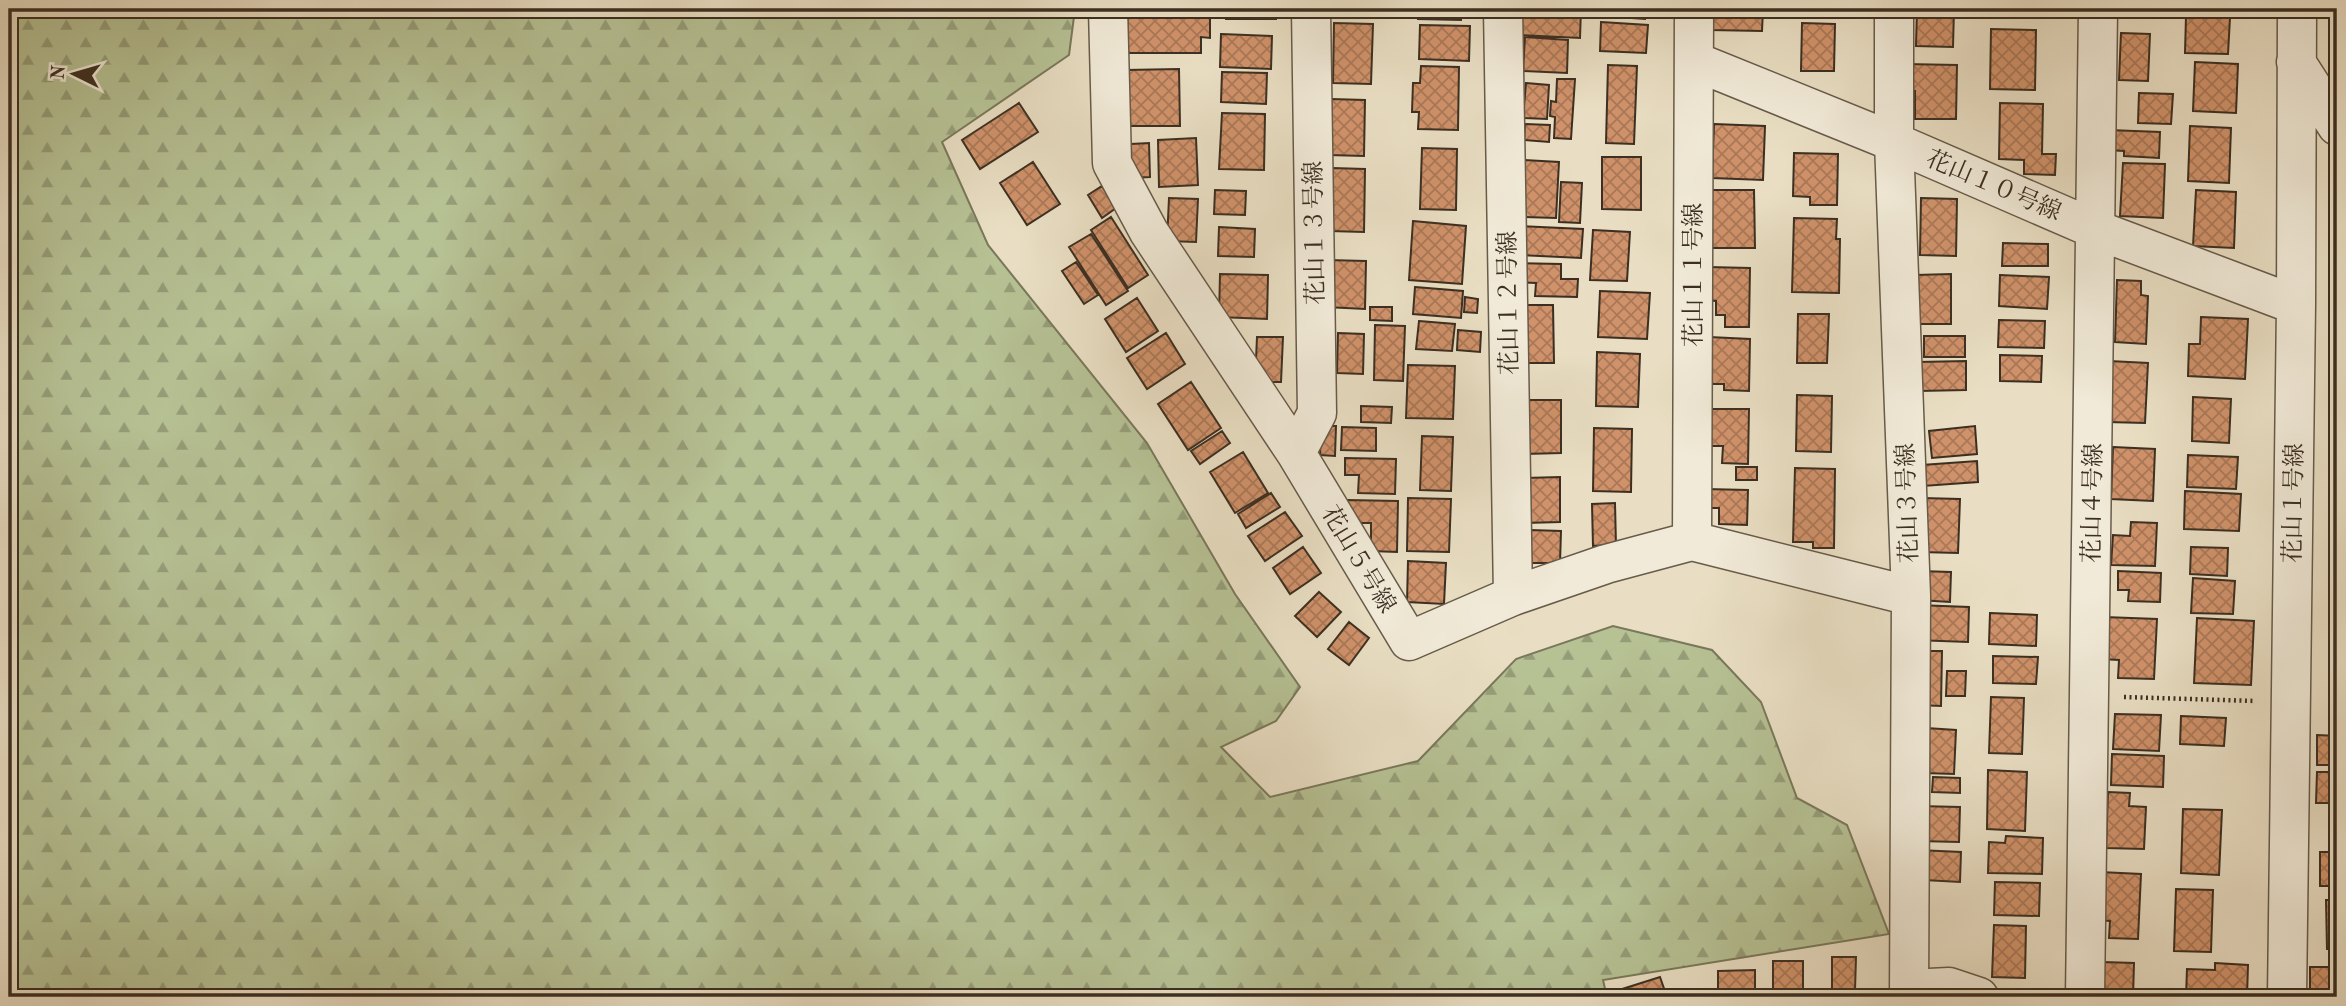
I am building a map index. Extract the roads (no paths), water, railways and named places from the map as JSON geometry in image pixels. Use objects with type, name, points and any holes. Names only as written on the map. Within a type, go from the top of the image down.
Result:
[{"type":"street","name":"花山５号線","points":[[1108,9],[1112,163],[1149,232],[1296,453],[1409,641],[1513,596],[1606,564],[1692,541],[1911,596]]},
{"type":"street","name":"花山１３号線","points":[[1296,453],[1317,413],[1311,9]]},
{"type":"street","name":"花山１２号線","points":[[1503,9],[1513,596]]},
{"type":"street","name":"花山１１号線","points":[[1692,541],[1694,9]]},
{"type":"street","name":"花山３号線","points":[[1894,9],[1894,142],[1911,596],[1909,993]]},
{"type":"street","name":"花山４号線","points":[[2085,997],[2098,9]]},
{"type":"street","name":"花山１号線","points":[[2287,997],[2297,9]]},
{"type":"street","name":"花山１０号線","points":[[1694,61],[1894,142],[2096,230],[2296,305]]},
{"type":"street","points":[[2296,62],[2337,126]]},
{"type":"street","points":[[1909,993],[1948,987],[1979,997]]}]
